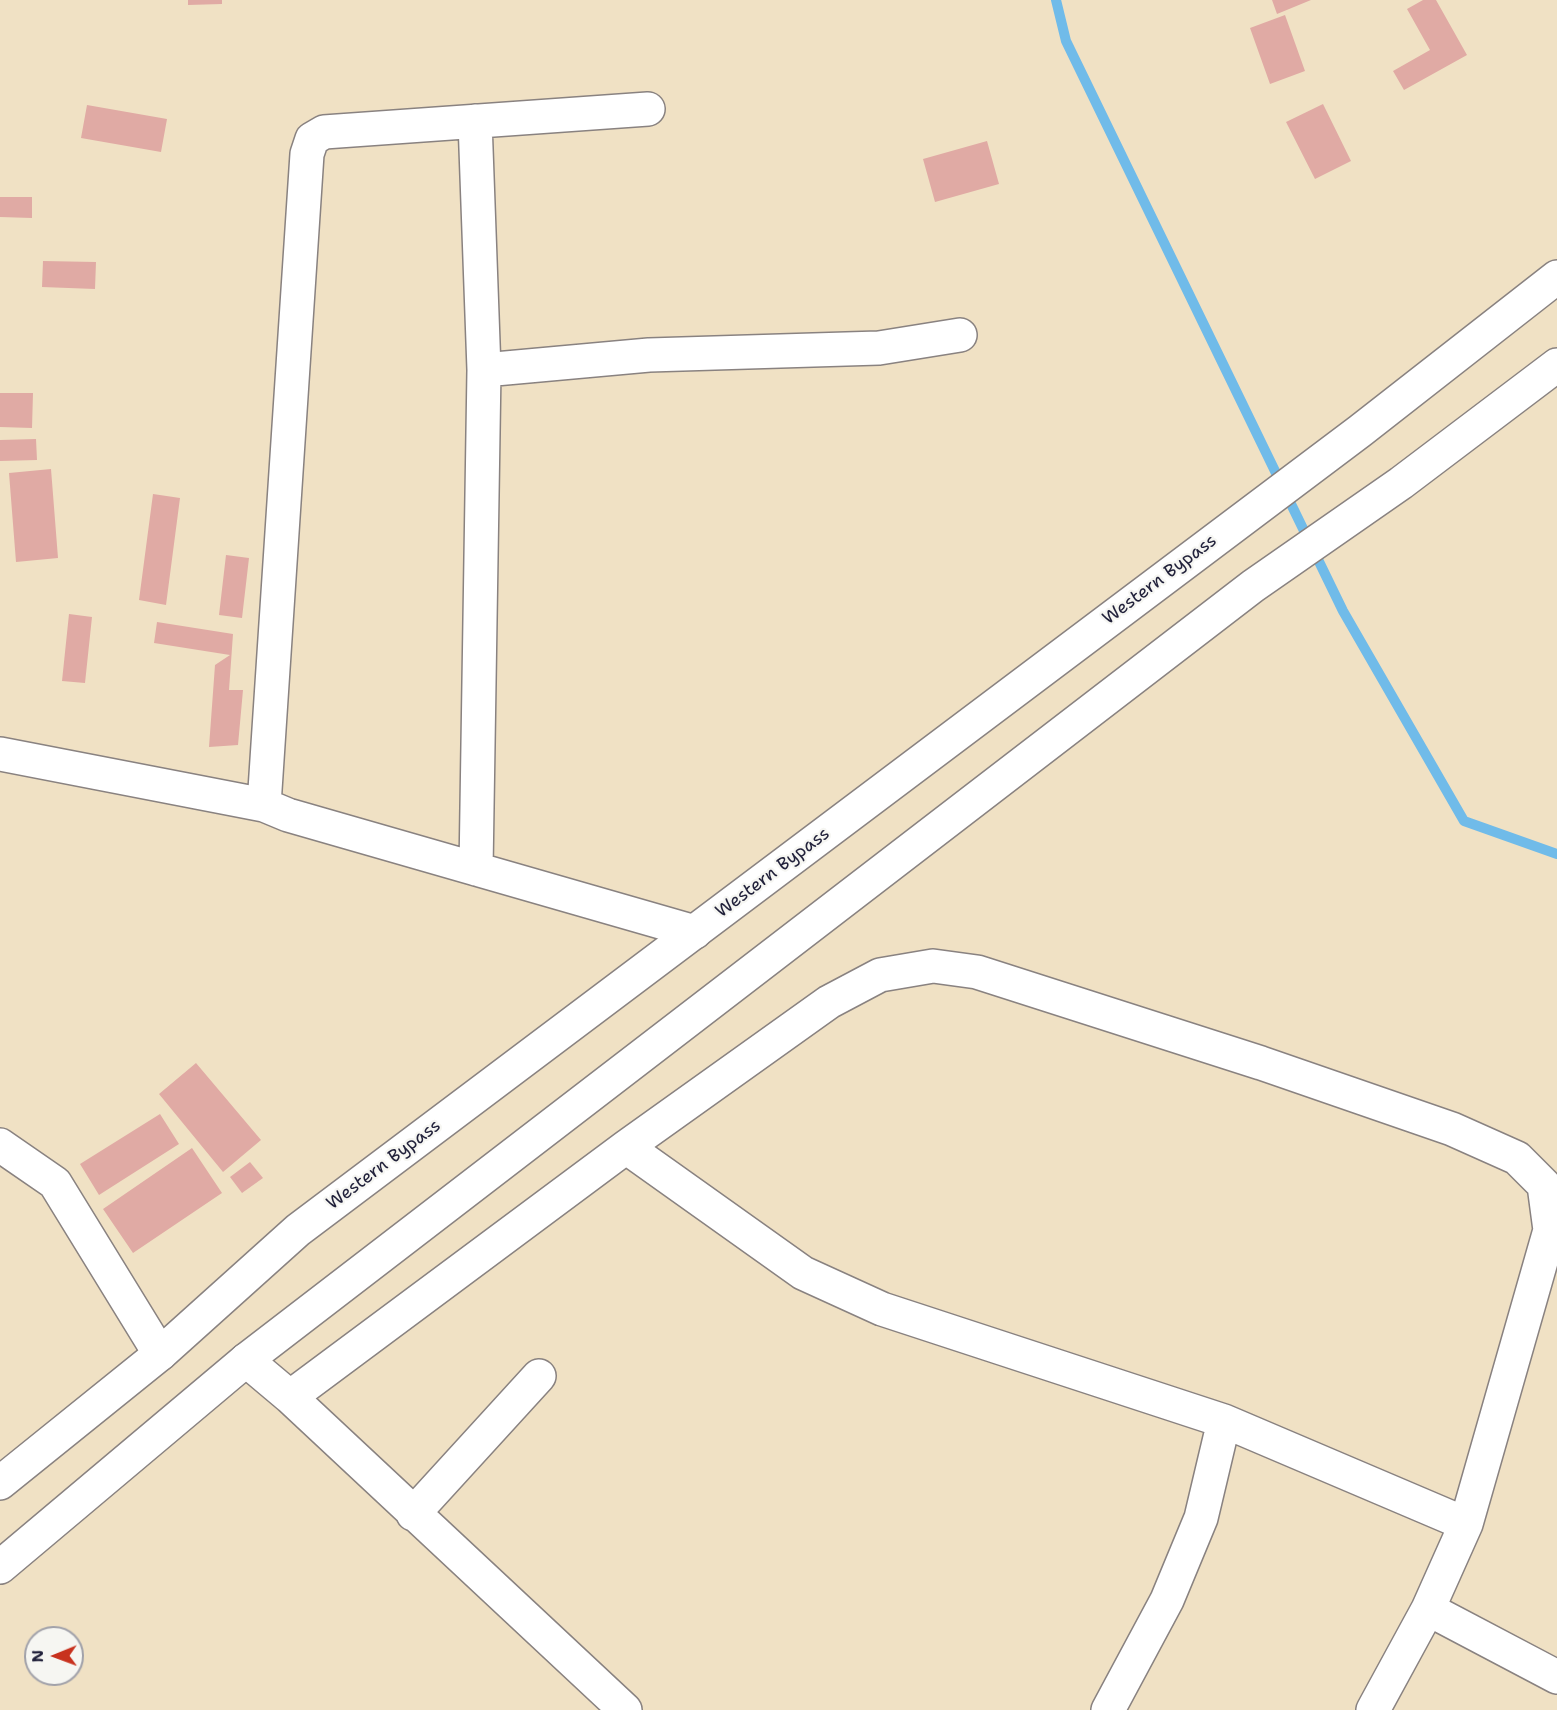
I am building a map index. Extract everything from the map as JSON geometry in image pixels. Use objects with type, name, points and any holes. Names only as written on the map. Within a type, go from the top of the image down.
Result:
[{"type":"street","points":[[264,805],[308,154],[312,139],[324,132],[648,109]]},
{"type":"street","points":[[475,121],[484,370],[476,869]]},
{"type":"street","name":"Western Bypass","points":[[0,1483],[160,1354],[298,1230],[1360,431],[1557,277]]},
{"type":"street","points":[[484,370],[649,355],[879,348],[960,335]]},
{"type":"street","points":[[0,1566],[246,1360],[1253,586],[1401,483],[1557,365]]},
{"type":"street","points":[[0,754],[264,805],[288,815],[695,932]]},
{"type":"street","points":[[290,1397],[626,1147],[829,1002],[880,975],[933,966],[977,972],[1260,1063],[1452,1129],[1517,1158],[1544,1185],[1550,1230],[1466,1524],[1428,1609],[1373,1710]]},
{"type":"street","points":[[0,1145],[55,1183],[160,1354]]},
{"type":"street","points":[[626,1147],[803,1273],[882,1309],[1224,1421],[1466,1524]]},
{"type":"street","points":[[246,1360],[290,1397],[625,1710]]},
{"type":"street","points":[[413,1514],[539,1376]]},
{"type":"street","points":[[1107,1710],[1167,1600],[1201,1518],[1224,1421]]},
{"type":"street","points":[[1428,1609],[1557,1677]]},
{"type":"building","points":[[188,0],[222,0],[222,4],[188,5]]},
{"type":"building","points":[[1272,0],[1311,0],[1277,14]]},
{"type":"building","points":[[1423,0],[1436,0],[1467,55],[1404,90],[1393,71],[1430,50],[1407,9]]},
{"type":"building","points":[[1285,15],[1305,71],[1270,84],[1250,28]]},
{"type":"building","points":[[1323,104],[1351,161],[1315,179],[1286,122]]},
{"type":"building","points":[[87,105],[167,119],[161,152],[81,138]]},
{"type":"building","points":[[987,141],[999,184],[935,202],[923,159]]},
{"type":"building","points":[[0,197],[32,197],[32,218],[0,217]]},
{"type":"building","points":[[43,261],[96,262],[95,289],[42,287]]},
{"type":"building","points":[[0,393],[33,393],[32,428],[0,427]]},
{"type":"building","points":[[36,439],[37,460],[0,461],[0,440]]},
{"type":"building","points":[[51,469],[58,558],[16,562],[9,473]]},
{"type":"building","points":[[153,494],[180,498],[166,605],[139,600]]},
{"type":"building","points":[[226,555],[249,558],[242,618],[219,615]]},
{"type":"building","points":[[69,614],[92,617],[85,683],[62,681]]},
{"type":"building","points":[[157,622],[233,634],[229,690],[243,690],[238,745],[209,747],[215,665],[230,655],[154,643]]},
{"type":"building","points":[[196,1063],[261,1140],[223,1172],[159,1094]]},
{"type":"building","points":[[160,1114],[179,1144],[99,1195],[80,1164]]},
{"type":"building","points":[[192,1148],[222,1193],[133,1253],[103,1209]]},
{"type":"building","points":[[250,1162],[263,1178],[242,1193],[230,1177]]},
{"type":"waterway","points":[[1056,0],[1066,41],[1343,611],[1464,821],[1557,854]]}]
